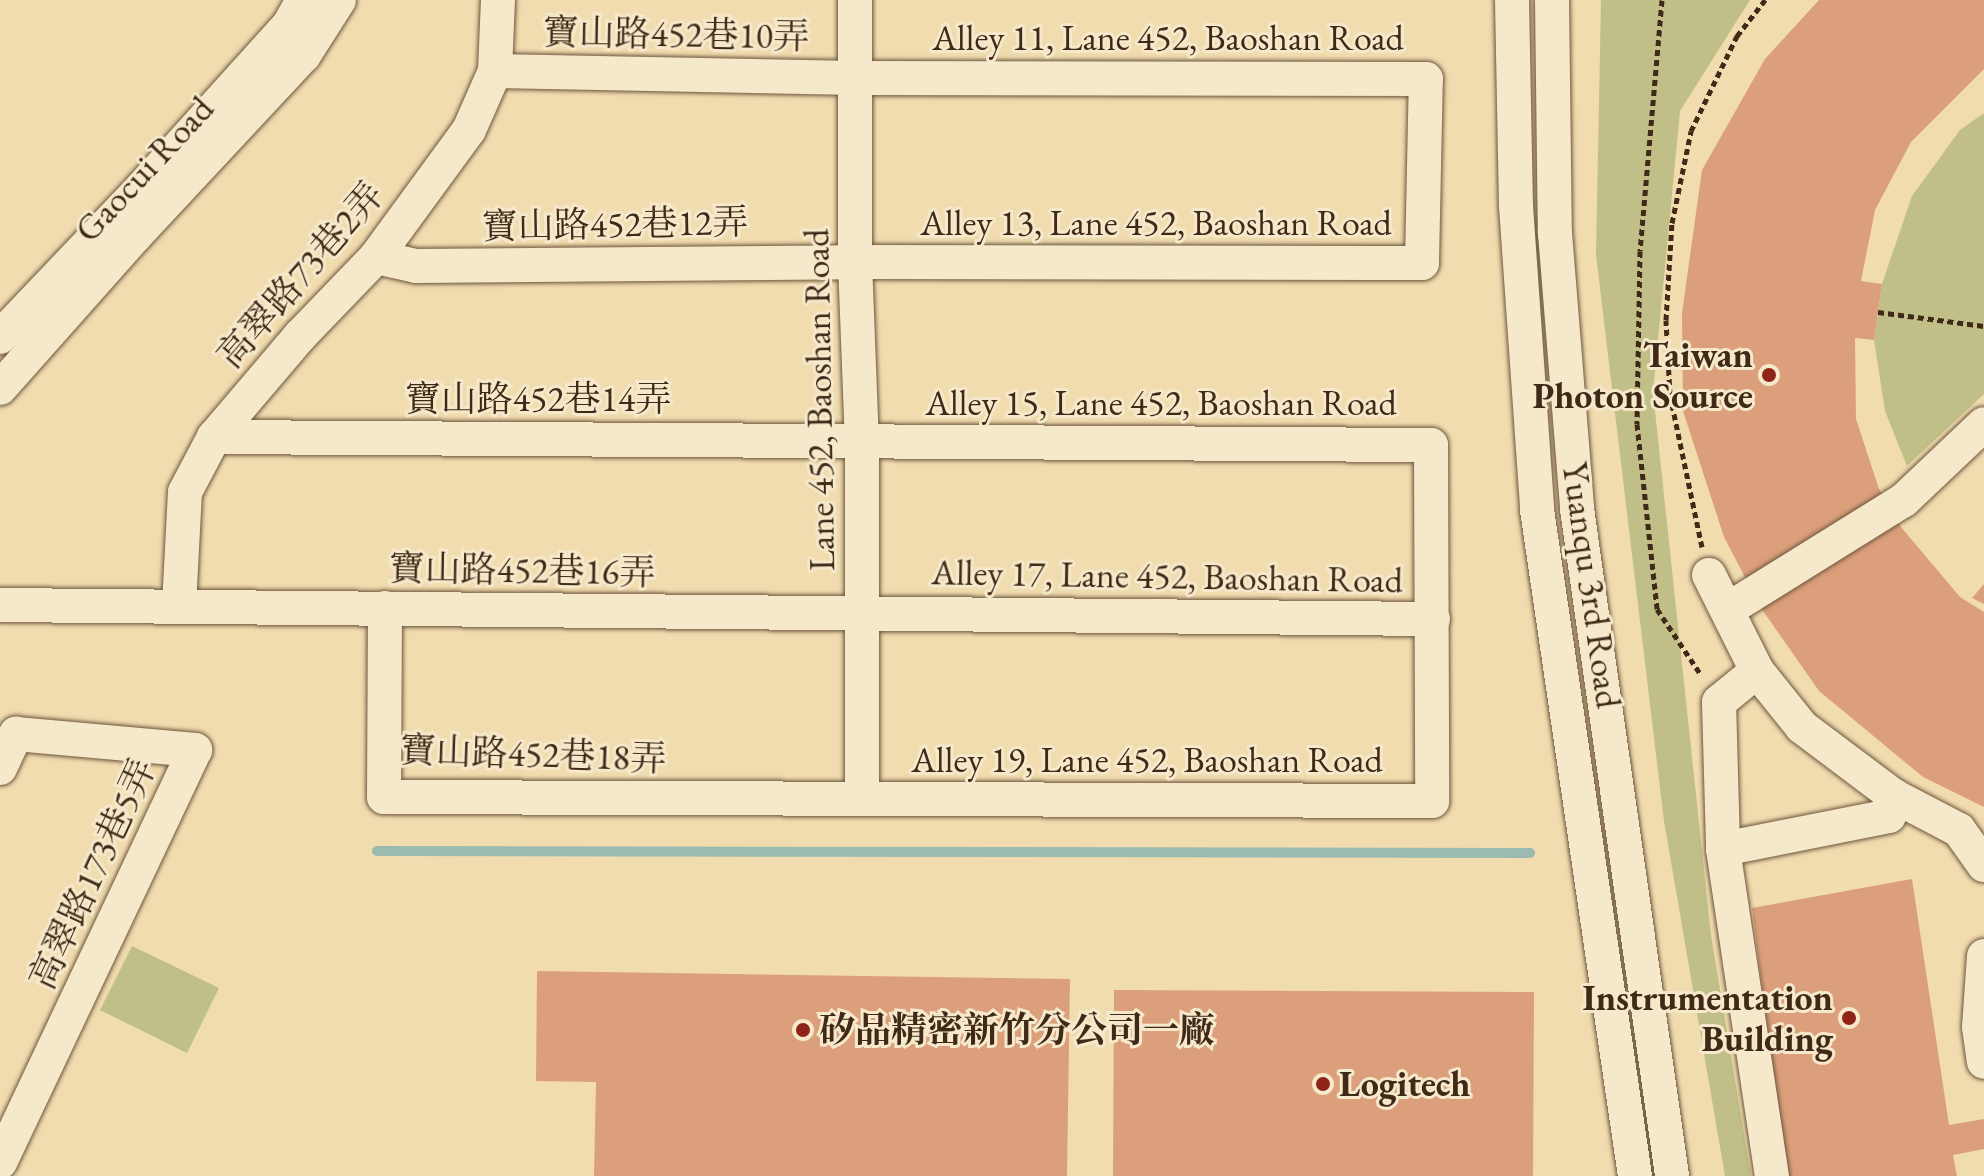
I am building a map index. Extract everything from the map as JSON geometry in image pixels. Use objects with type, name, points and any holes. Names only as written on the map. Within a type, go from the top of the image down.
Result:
[{"type":"street","name":"Gaocui Road","points":[[0,337],[142,188],[289,25],[303,0]]},
{"type":"street","name":"Gaocui Road","points":[[0,388],[136,235],[304,55],[339,0]]},
{"type":"street","name":"高翠路73巷2弄","points":[[179,606],[185,492],[214,437],[300,336],[376,257],[469,130],[495,71],[498,0]]},
{"type":"street","name":"Lane 452, Baoshan Road","points":[[855,0],[855,262],[862,441],[862,799]]},
{"type":"street","name":"Yuanqu 3rd Road","points":[[1512,0],[1516,206],[1537,510],[1635,1176]]},
{"type":"street","name":"Yuanqu 3rd Road","points":[[1552,0],[1555,233],[1577,509],[1672,1176]]},
{"type":"street","name":"寶山路452巷10弄","points":[[495,71],[856,78]]},
{"type":"street","name":"Alley 11, Lane 452, Baoshan Road","points":[[856,78],[1426,79],[1424,181]]},
{"type":"street","name":"Alley 13, Lane 452, Baoshan Road","points":[[855,262],[1422,263],[1424,181]]},
{"type":"street","name":"寶山路452巷12弄","points":[[376,257],[416,266],[855,262]]},
{"type":"street","points":[[1737,603],[1904,500],[1984,424]]},
{"type":"street","name":"寶山路452巷14弄","points":[[214,437],[862,441]]},
{"type":"street","name":"Alley 15, Lane 452, Baoshan Road","points":[[862,441],[1431,445],[1433,619]]},
{"type":"street","points":[[1709,575],[1737,603],[1757,671],[1802,727],[1894,796],[1959,830],[1984,865]]},
{"type":"street","name":"寶山路452巷16弄","points":[[0,605],[863,613]]},
{"type":"street","name":"寶山路452巷18弄","points":[[385,608],[384,797],[862,799]]},
{"type":"street","name":"Alley 17, Lane 452, Baoshan Road","points":[[863,613],[1433,619],[1432,801]]},
{"type":"street","points":[[1757,671],[1719,702],[1723,849],[1772,1176]]},
{"type":"street","name":"高翠路173巷5弄","points":[[0,768],[16,734],[195,750],[0,1162]]},
{"type":"street","points":[[1723,849],[1889,816],[1894,796]]},
{"type":"street","name":"Alley 19, Lane 452, Baoshan Road","points":[[862,799],[1432,801]]},
{"type":"street","points":[[1984,956],[1979,1027],[1984,1062]]},
{"type":"path","points":[[1662,0],[1640,251],[1637,424],[1657,609],[1719,702]]},
{"type":"path","points":[[1709,575],[1687,486],[1670,395],[1666,320],[1672,223],[1691,131],[1737,36],[1765,0]]},
{"type":"path","points":[[1878,312],[1984,326]]},
{"type":"shaded area","points":[[1601,0],[1750,0],[1680,111],[1653,392],[1711,935],[1751,1176],[1725,1176],[1664,821],[1596,255]]},
{"type":"shaded area","points":[[1984,113],[1984,394],[1907,466],[1885,411],[1874,340],[1882,284],[1912,196],[1960,130]]},
{"type":"shaded area","points":[[132,946],[219,988],[187,1053],[100,1010]]},
{"type":"building","name":"Taiwan Photon Source","points":[[1819,0],[1984,0],[1984,69],[1911,142],[1875,210],[1861,281],[1882,284],[1874,340],[1855,338],[1856,419],[1879,489],[1901,527],[1960,597],[1984,612],[1984,807],[1923,777],[1819,691],[1761,608],[1724,537],[1683,411],[1682,313],[1702,170],[1765,59]]},
{"type":"building","points":[[1984,584],[1984,604],[1972,598]]},
{"type":"building","name":"Instrumentation Building","points":[[1912,879],[1949,1125],[1984,1119],[1984,1149],[1953,1155],[1957,1176],[1786,1176],[1752,908]]},
{"type":"building","name":"矽品精密新竹分公司一廠","points":[[537,971],[1070,979],[1067,1176],[594,1176],[596,1082],[536,1081]]},
{"type":"building","name":"Logitech","points":[[1114,990],[1534,992],[1533,1176],[1113,1176]]},
{"type":"waterway","points":[[377,851],[1530,853]]},
{"type":"place","name":"Taiwan Photon Source","points":[[1769,375]]},
{"type":"place","name":"Instrumentation Building","points":[[1849,1018]]},
{"type":"place","name":"矽品精密新竹分公司一廠","points":[[803,1030]]},
{"type":"place","name":"Logitech","points":[[1323,1084]]}]
